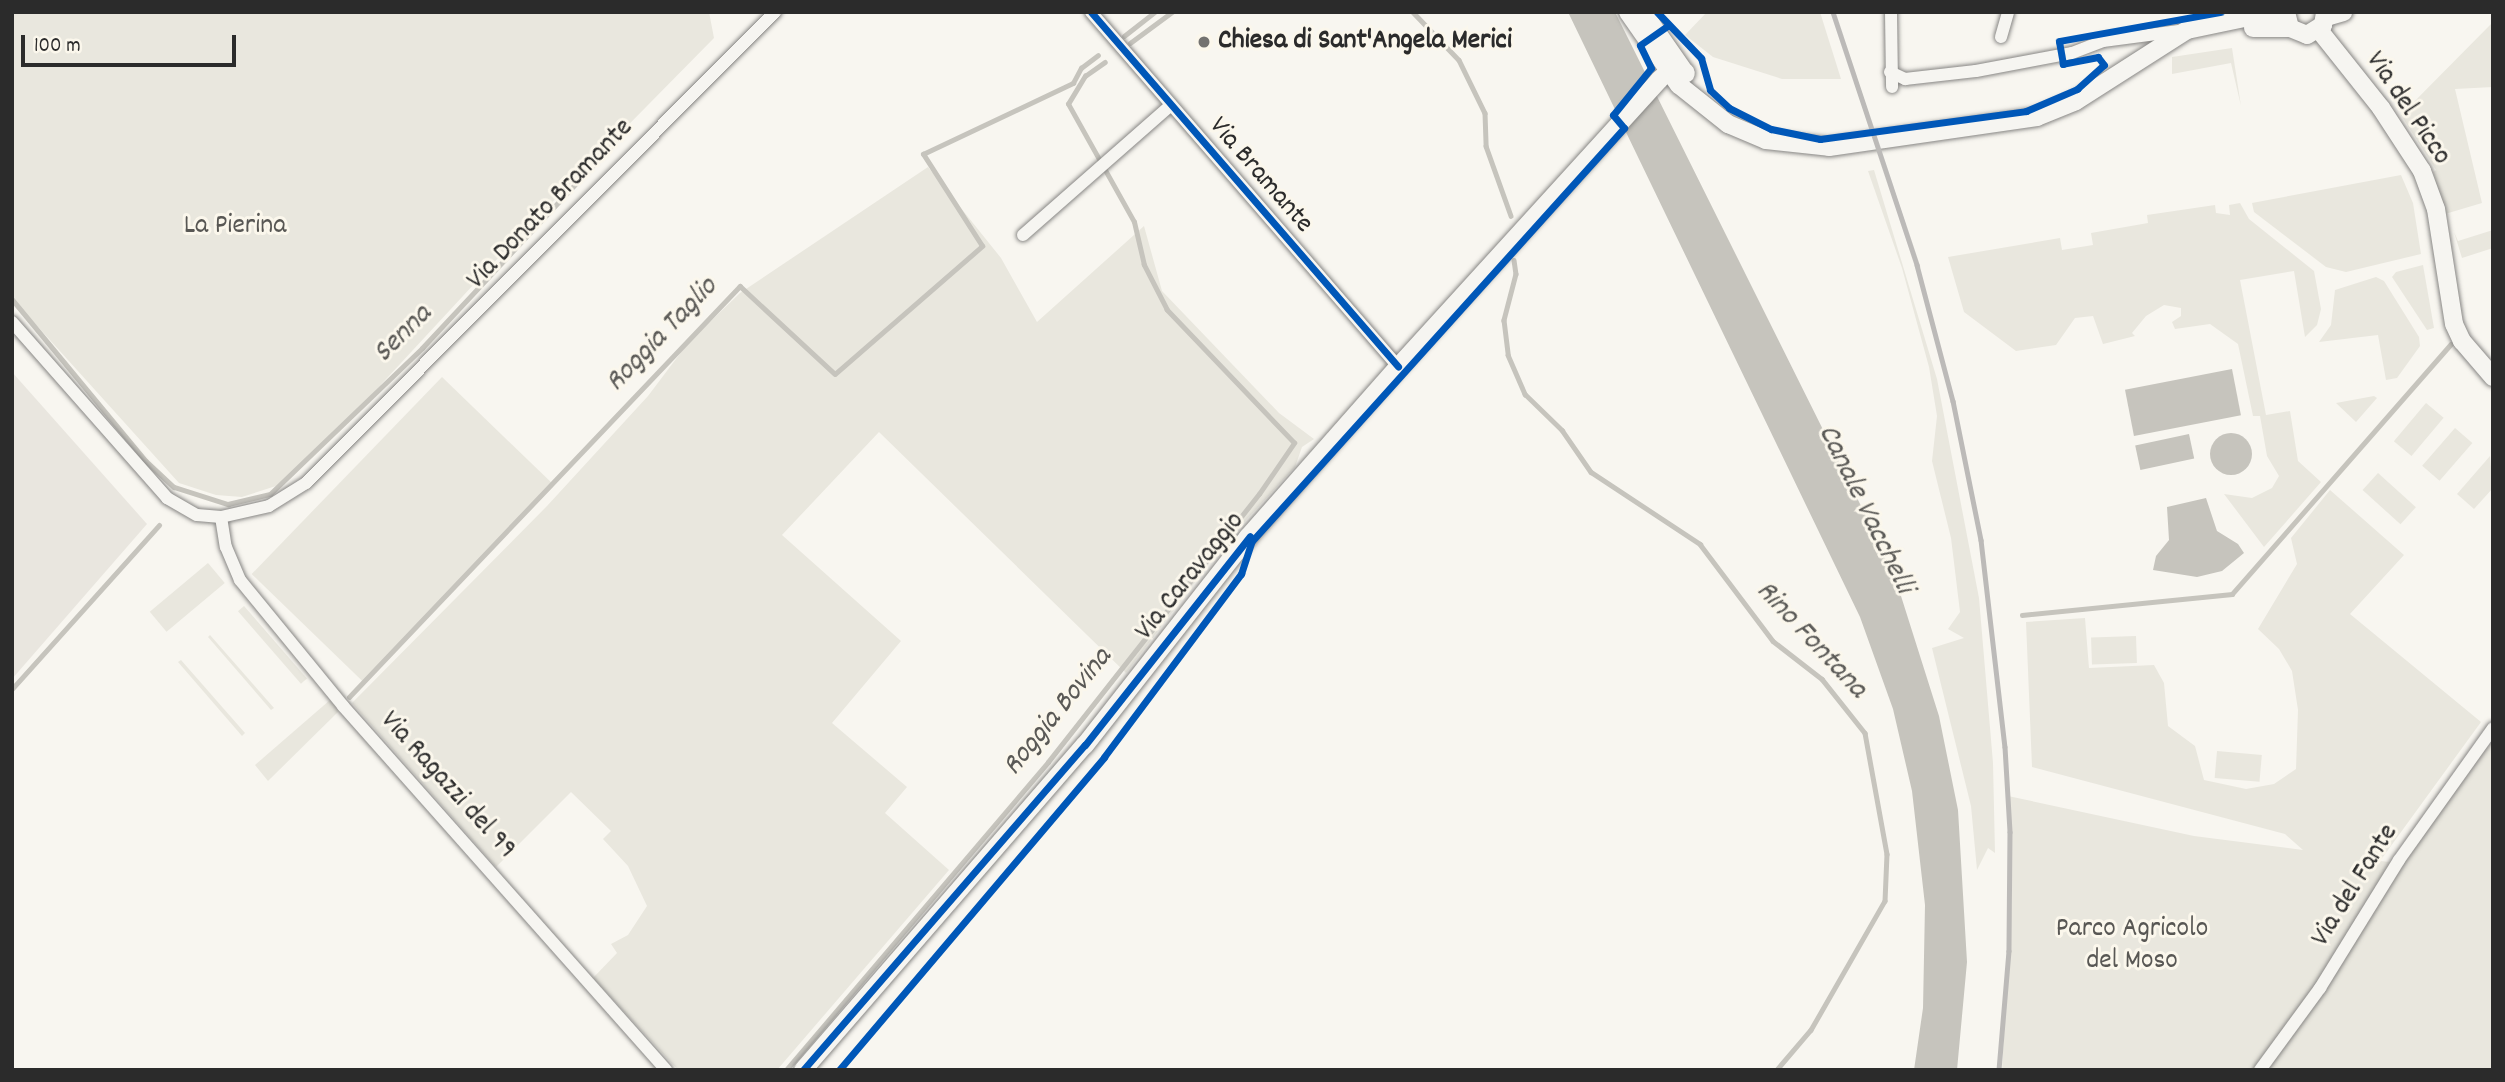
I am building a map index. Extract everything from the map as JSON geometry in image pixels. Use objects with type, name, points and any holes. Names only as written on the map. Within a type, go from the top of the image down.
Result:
[{"type":"main road","points":[[1629,12],[1669,72],[1710,112],[1766,140],[1811,147],[1845,146],[2018,121],[2076,101],[2166,40],[2187,30],[2273,12]]},
{"type":"main road","points":[[1643,12],[1669,72]]},
{"type":"main road","points":[[2166,40],[2288,20],[2308,35],[2328,18]]},
{"type":"main road","name":"Via del Picco","points":[[2328,18],[2422,171],[2436,209],[2454,324],[2462,341],[2493,377]]},
{"type":"main road","name":"Via Caravaggio","points":[[803,1070],[1085,745],[1248,537],[1398,367],[1622,120],[1669,72]]},
{"type":"street","name":"Via Donato Bramante","points":[[12,322],[167,498],[197,515],[220,517],[269,506],[306,483],[775,12]]},
{"type":"street","name":"Via Bramante","points":[[1091,12],[1398,367]]},
{"type":"street","points":[[1891,12],[1892,87]]},
{"type":"street","points":[[2001,37],[2008,12]]},
{"type":"street","points":[[1890,72],[1905,79],[1976,71],[2062,55],[2116,39],[2187,30]]},
{"type":"street","name":"Via Bramante","points":[[1023,234],[1171,105]]},
{"type":"street","name":"Via Ragazzi del 99","points":[[220,517],[226,547],[240,580],[331,690],[666,1070]]},
{"type":"street","name":"Via del Fante","points":[[2260,1070],[2299,1018],[2399,860],[2493,728]]},
{"type":"shaded area","points":[[1568,12],[1615,12],[1873,530],[1901,596],[1939,716],[1958,810],[1967,962],[1957,1070],[1914,1070],[1923,1008],[1925,905],[1912,791],[1893,709],[1860,617]]},
{"type":"shaded area","points":[[2232,369],[2241,415],[2134,436],[2125,390]]},
{"type":"shaded area","points":[[12,372],[147,524],[12,679]]},
{"type":"shaded area","points":[[2231,433],[2246,439],[2252,454],[2246,469],[2231,475],[2216,469],[2210,454],[2216,439]]},
{"type":"shaded area","points":[[2189,434],[2194,458],[2140,470],[2135,445]]},
{"type":"shaded area","points":[[2206,498],[2217,531],[2238,544],[2244,553],[2222,571],[2197,577],[2153,570],[2156,556],[2169,540],[2167,507]]},
{"type":"green space","name":"La Pierina","points":[[12,12],[709,12],[714,38],[512,243],[326,444],[276,486],[242,497],[216,495],[179,483],[12,298]]},
{"type":"green space","points":[[1707,12],[1820,12],[1841,79],[1782,79],[1713,57],[1685,35]]},
{"type":"green space","points":[[2493,22],[2493,87],[2455,89],[2482,203],[2445,214],[2433,172],[2436,170],[2401,115]]},
{"type":"green space","points":[[2232,48],[2241,106],[2231,63],[2172,74],[2172,57]]},
{"type":"green space","points":[[928,167],[1001,258],[1037,322],[1144,226],[1162,291],[1279,413],[1314,439],[1302,447],[1295,467],[1224,544],[1126,673],[879,432],[782,535],[901,641],[832,723],[907,787],[885,813],[949,870],[777,1070],[678,1070],[593,978],[617,953],[611,944],[628,935],[647,906],[628,866],[603,839],[611,831],[571,792],[496,867],[352,703],[547,506],[648,396],[688,343],[740,293]]},
{"type":"green space","points":[[1874,170],[1937,379],[1979,598],[1993,763],[1995,853],[1988,848],[1977,870],[1971,806],[1932,648],[1964,638],[1948,629],[1960,612],[1951,538],[1932,461],[1937,416],[1929,367],[1902,268],[1868,171]]},
{"type":"green space","points":[[2401,175],[2413,203],[2421,254],[2346,272],[2326,267],[2254,212],[2252,203]]},
{"type":"green space","points":[[2240,203],[2249,219],[2314,271],[2321,309],[2317,325],[2305,337],[2294,271],[2240,280],[2266,415],[2290,411],[2298,461],[2321,482],[2264,547],[2224,494],[2252,498],[2272,488],[2279,476],[2267,456],[2260,416],[2253,416],[2238,344],[2210,324],[2175,329],[2172,322],[2181,316],[2181,308],[2164,305],[2146,316],[2132,333],[2135,336],[2103,344],[2093,316],[2075,318],[2056,345],[2016,351],[1964,312],[1948,257],[2060,238],[2062,250],[2093,245],[2091,233],[2148,223],[2147,215],[2215,205],[2216,213],[2230,215],[2229,205]]},
{"type":"green space","points":[[2493,230],[2493,248],[2462,258],[2454,232],[2458,241]]},
{"type":"green space","points":[[2423,265],[2434,328],[2427,330],[2392,277],[2396,272]]},
{"type":"green space","points":[[2376,277],[2384,281],[2419,337],[2420,346],[2397,378],[2386,380],[2378,335],[2319,342],[2331,325],[2335,290]]},
{"type":"green space","points":[[442,377],[554,485],[364,682],[252,574]]},
{"type":"green space","points":[[2374,396],[2377,398],[2356,422],[2336,403]]},
{"type":"green space","points":[[2426,403],[2444,418],[2411,456],[2394,441]]},
{"type":"green space","points":[[2455,428],[2472,443],[2440,481],[2422,466]]},
{"type":"green space","points":[[2490,456],[2493,488],[2474,509],[2457,494]]},
{"type":"green space","points":[[2378,473],[2416,507],[2401,524],[2363,490]]},
{"type":"green space","name":"Parco Agricolo del Moso","points":[[2330,490],[2404,555],[2350,614],[2481,722],[2380,861],[2401,863],[2463,773],[2493,741],[2493,1070],[2002,1070],[2012,900],[2008,796],[2194,836],[2303,850],[2285,834],[2032,767],[2026,622],[2085,618],[2089,668],[2154,665],[2164,683],[2168,726],[2195,746],[2204,780],[2246,789],[2274,784],[2296,769],[2298,710],[2292,671],[2279,649],[2258,629],[2297,564],[2291,538]]},
{"type":"green space","points":[[208,563],[225,583],[166,632],[150,612]]},
{"type":"green space","points":[[244,606],[307,678],[301,684],[238,611]]},
{"type":"green space","points":[[210,635],[274,708],[271,710],[208,637]]},
{"type":"green space","points":[[2136,636],[2137,663],[2092,665],[2091,638]]},
{"type":"green space","points":[[181,660],[245,733],[242,736],[178,662]]},
{"type":"green space","points":[[330,700],[339,711],[268,781],[255,765]]},
{"type":"green space","points":[[2217,751],[2262,755],[2259,782],[2215,778]]},
{"type":"waterway","name":"Roggia Taglio","points":[[1124,36],[1155,12]]},
{"type":"waterway","name":"Roggia Bovina","points":[[1130,43],[1172,12]]},
{"type":"waterway","name":"Rino Fontana","points":[[1413,12],[1459,60],[1485,113],[1486,146],[1511,216]]},
{"type":"waterway","name":"Roggia Taglio","points":[[349,697],[740,286],[835,374],[982,246],[923,154],[1073,83],[1081,68],[1098,55]]},
{"type":"waterway","name":"Roggia Bovina","points":[[786,1070],[1048,762],[1259,494],[1294,443],[1167,310],[1144,265],[1134,222],[1068,104],[1085,76],[1105,62]]},
{"type":"waterway","name":"Senna","points":[[12,299],[146,461],[174,487],[228,504],[270,494],[422,348],[612,145]]},
{"type":"waterway","name":"Rino Fontana","points":[[1514,260],[1516,274],[1504,320],[1508,355],[1525,394],[1562,430],[1591,472],[1700,544],[1773,641],[1822,679],[1865,733],[1887,854],[1885,901],[1811,1030],[1777,1070]]},
{"type":"waterway","points":[[2022,615],[2232,594],[2451,344]]},
{"type":"waterway","name":"Senna","points":[[12,689],[159,525]]},
{"type":"railway","points":[[1833,12],[1917,265],[1953,401],[1981,540],[2005,747],[2010,832],[2009,951],[1999,1070]]},
{"type":"cycle path","points":[[1091,12],[1398,367]]},
{"type":"cycle path","points":[[1657,12],[1701,58],[1710,90],[1729,108],[1771,129],[1820,139],[2026,111],[2077,89],[2104,65],[2098,57],[2063,64],[2059,41],[2220,12]]},
{"type":"cycle path","points":[[839,1070],[1104,757],[1241,574],[1252,541],[1624,128],[1613,115],[1651,68],[1640,45],[1667,26]]},
{"type":"cycle path","points":[[803,1070],[1085,745],[1250,536]]},
{"type":"place","name":"Chiesa di Sant'Angela Merici","points":[[1204,42]]},
{"type":"water label","name":"Canale Vacchelli","points":[[1864,510]]}]
